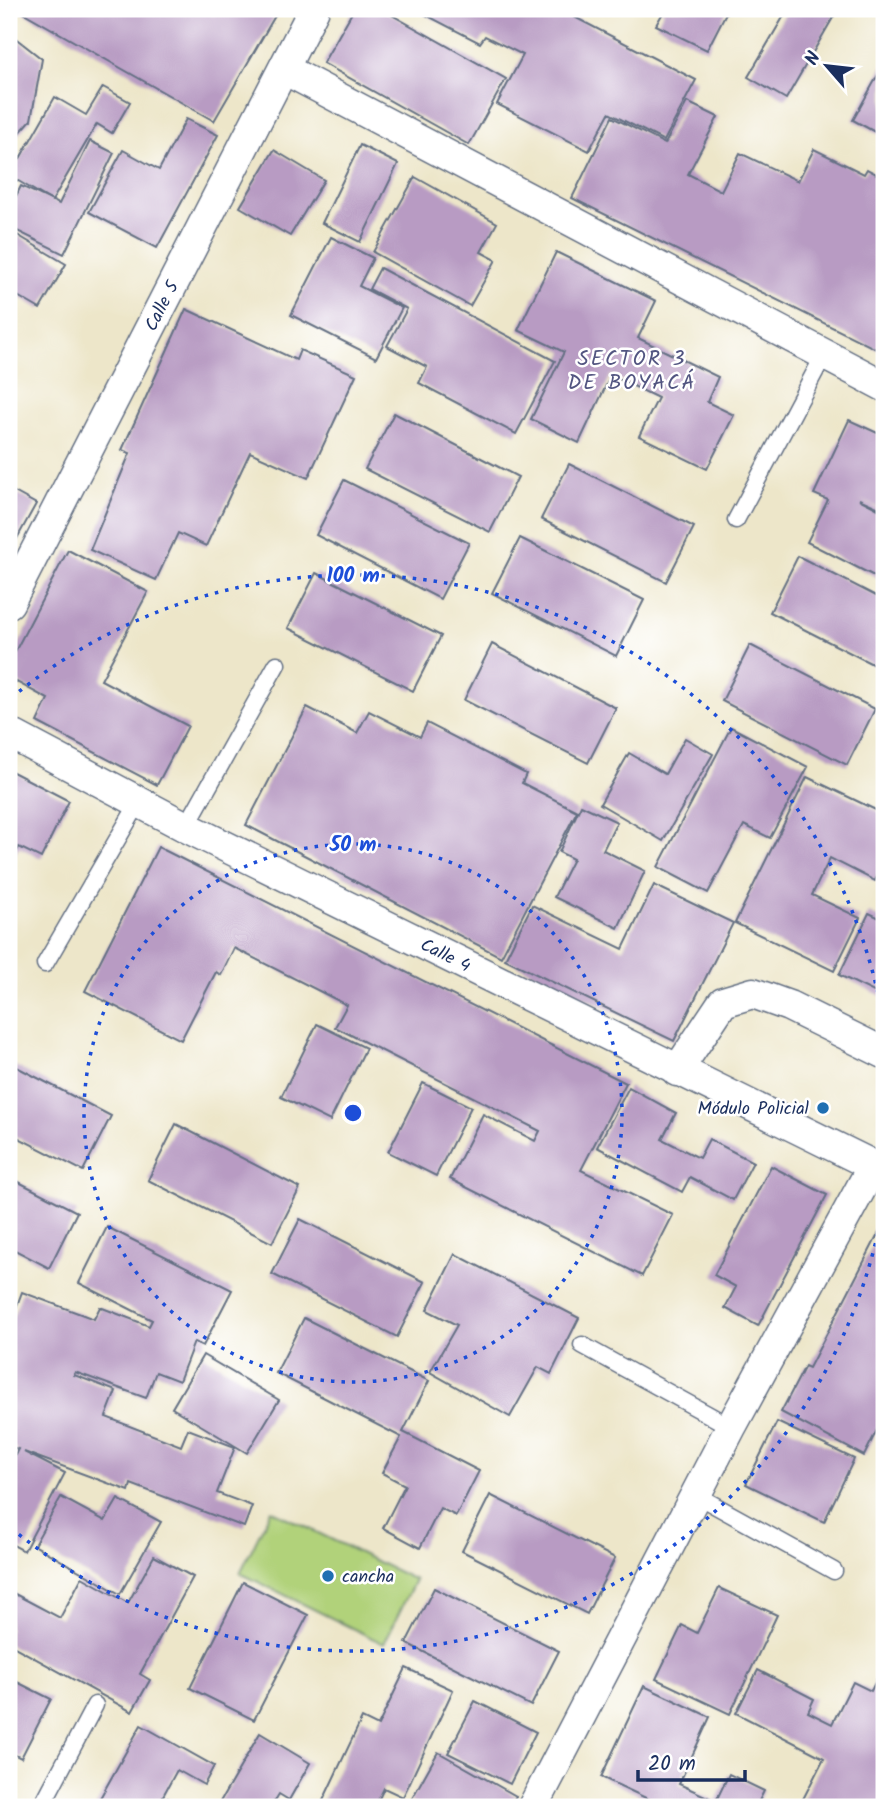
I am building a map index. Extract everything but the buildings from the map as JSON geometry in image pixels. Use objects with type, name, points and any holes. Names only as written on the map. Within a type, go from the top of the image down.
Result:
[{"type":"street","name":"Calle 5","points":[[9,603],[314,9]]},
{"type":"street","points":[[284,69],[884,386]]},
{"type":"street","name":"Calle 4","points":[[9,733],[186,827],[677,1071],[879,1168]]},
{"type":"street","points":[[677,1071],[723,1002],[753,993],[789,1006],[884,1053]]},
{"type":"street","points":[[533,1807],[731,1427],[879,1168]]},
{"type":"lane","points":[[736,520],[824,355]]},
{"type":"lane","points":[[186,827],[276,664]]},
{"type":"lane","points":[[45,964],[139,802]]},
{"type":"lane","points":[[582,1345],[731,1427]]},
{"type":"lane","points":[[696,1495],[834,1571]]},
{"type":"lane","points":[[41,1807],[95,1705]]},
{"type":"green space","name":"cancha","points":[[271,1510],[415,1580],[384,1644],[240,1573]]},
{"type":"place","name":"Módulo Policial","points":[[823,1108]]},
{"type":"place","name":"cancha","points":[[328,1576]]},
{"type":"district","name":"SECTOR 3 DE BOYACÁ","points":[[632,370]]}]
